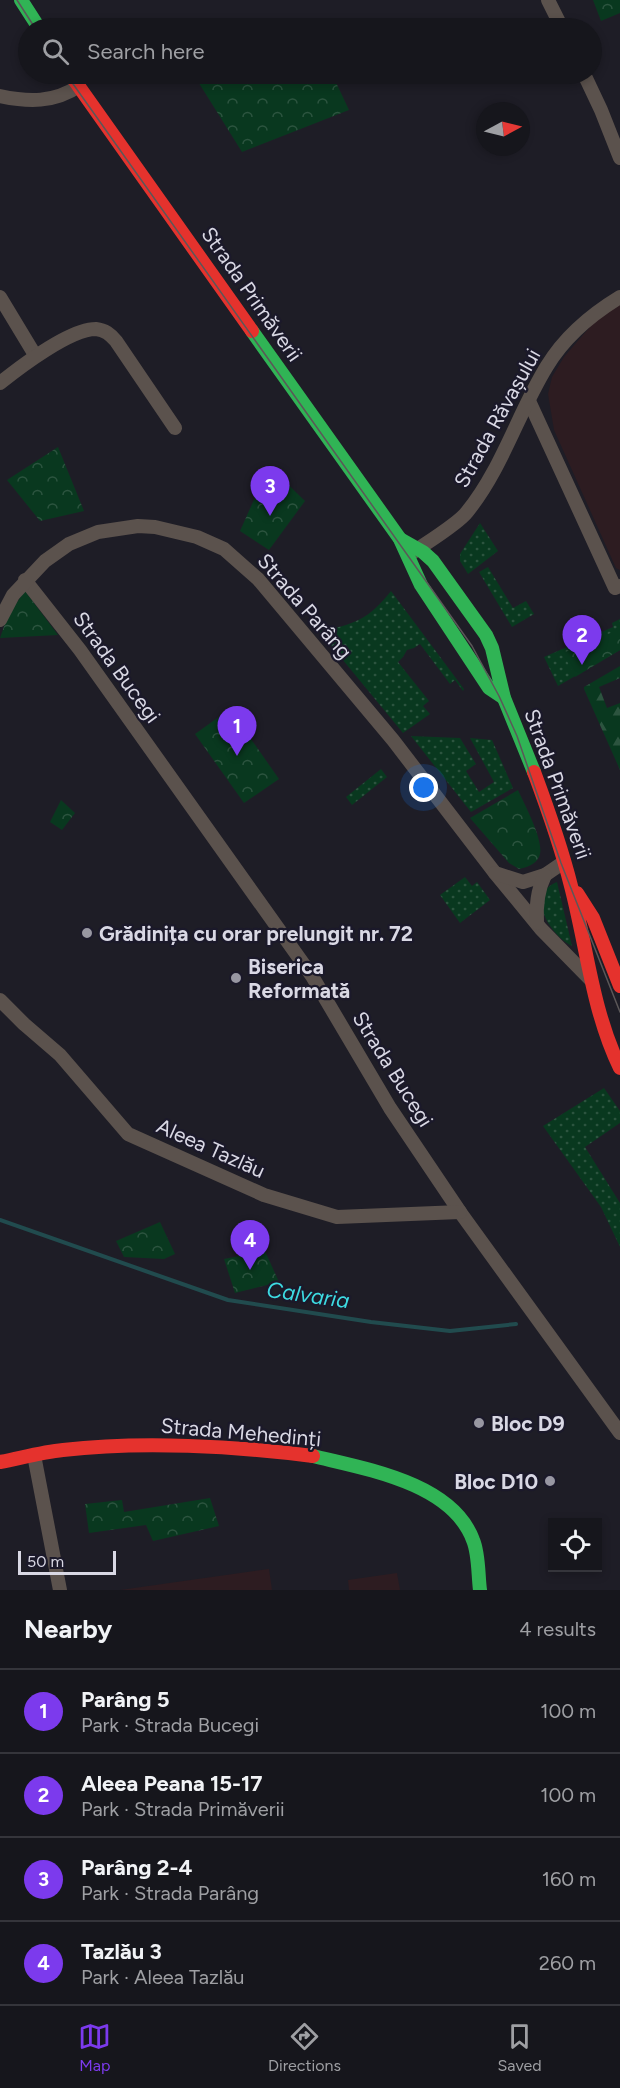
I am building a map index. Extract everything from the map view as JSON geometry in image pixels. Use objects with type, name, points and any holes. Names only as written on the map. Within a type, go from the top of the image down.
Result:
[{"type":"main road","points":[[21,0],[33,18]]},
{"type":"main road","name":"Strada Primăverii","points":[[79,86],[400,539],[413,552],[433,561],[486,635],[492,648],[504,698],[535,774],[571,884],[591,980],[609,1045],[620,1068]]},
{"type":"main road","name":"Strada Primăverii","points":[[413,552],[421,585],[489,688],[504,698]]},
{"type":"main road","name":"Strada Primăverii","points":[[571,884],[593,918],[620,986]]},
{"type":"main road","name":"Strada Mehedinți","points":[[0,1462],[60,1450],[103,1446],[211,1447],[312,1456],[381,1473],[436,1496],[452,1507],[474,1541],[480,1590]]},
{"type":"street","points":[[548,0],[557,18]]},
{"type":"street","points":[[589,84],[620,158]]},
{"type":"street","points":[[0,96],[43,100],[68,93],[79,86]]},
{"type":"street","points":[[0,297],[35,355]]},
{"type":"street","name":"Strada Răvașului","points":[[413,552],[466,514],[494,471],[548,366],[562,346],[599,310],[620,297]]},
{"type":"street","points":[[0,383],[35,355],[88,330],[99,330],[110,334],[175,428]]},
{"type":"street","points":[[529,401],[617,587]]},
{"type":"street","name":"Strada Parâng","points":[[0,620],[12,595],[45,561],[69,544],[98,532],[138,526],[167,529],[197,537],[224,549],[258,579],[277,601],[393,740],[537,924],[591,980]]},
{"type":"street","name":"Strada Bucegi","points":[[25,580],[80,650],[312,976],[390,1108],[460,1212],[620,1433]]},
{"type":"street","points":[[495,873],[523,882],[545,875],[564,862]]},
{"type":"street","points":[[537,924],[536,904],[545,875]]},
{"type":"street","name":"Aleea Tazlău","points":[[0,1000],[60,1055],[128,1134],[138,1139],[264,1195],[338,1217],[460,1212]]},
{"type":"street","points":[[34,1455],[60,1590]]},
{"type":"shaded area","points":[[620,303],[620,570],[616,568],[554,430],[548,394],[552,377],[564,357],[595,321]]},
{"type":"shaded area","points":[[269,1569],[272,1590],[120,1590]]},
{"type":"shaded area","points":[[397,1573],[400,1590],[349,1590],[348,1580]]},
{"type":"green space","points":[[593,0],[620,0],[620,13],[602,21]]},
{"type":"green space","points":[[200,84],[337,84],[349,110],[242,152]]},
{"type":"green space","points":[[58,447],[84,511],[40,521],[7,480]]},
{"type":"green space","points":[[269,466],[305,501],[269,550],[240,531]]},
{"type":"green space","points":[[480,523],[498,551],[468,574],[460,561],[460,554]]},
{"type":"green space","points":[[488,567],[513,608],[526,601],[534,614],[512,627],[479,572]]},
{"type":"green space","points":[[25,591],[58,635],[0,638],[8,615]]},
{"type":"green space","points":[[391,591],[464,689],[463,691],[455,680],[450,684],[420,644],[407,650],[398,662],[429,701],[423,706],[430,714],[403,733],[319,631],[360,619],[383,601]]},
{"type":"green space","points":[[620,619],[620,650],[558,686],[544,657],[613,627],[612,623]]},
{"type":"green space","points":[[620,629],[620,650],[575,677],[563,653]]},
{"type":"green space","points":[[620,666],[620,678],[599,687],[607,708],[620,703],[620,770],[584,687]]},
{"type":"green space","points":[[230,709],[279,779],[244,803],[195,734]]},
{"type":"green space","points":[[411,736],[460,738],[476,764],[466,771],[479,792],[494,782],[470,738],[492,740],[513,788],[471,812]]},
{"type":"green space","points":[[381,769],[387,777],[352,805],[346,797]]},
{"type":"green space","points":[[518,790],[540,843],[539,857],[535,862],[519,869],[509,863],[470,818]]},
{"type":"green space","points":[[61,800],[75,813],[62,830],[50,822]]},
{"type":"green space","points":[[465,877],[472,886],[477,882],[490,900],[460,923],[440,895]]},
{"type":"green space","points":[[557,882],[572,946],[556,934],[544,915],[542,896],[547,888]]},
{"type":"green space","points":[[604,1088],[620,1111],[620,1123],[585,1147],[620,1203],[620,1247],[601,1207],[543,1126]]},
{"type":"green space","points":[[160,1222],[175,1254],[164,1259],[124,1257],[116,1241]]},
{"type":"green space","points":[[265,1251],[279,1282],[235,1293],[224,1259]]},
{"type":"green space","points":[[210,1498],[219,1526],[153,1541],[146,1525],[89,1533],[85,1504],[122,1500],[124,1512]]},
{"type":"waterway","name":"Calvaria","points":[[0,1220],[228,1300],[371,1322],[450,1331],[516,1324]]},
{"type":"tram line","points":[[17,0],[29,18]]},
{"type":"tram line","points":[[73,84],[472,646],[517,736],[561,863],[620,1012]]},
{"type":"traffic: fast","points":[[21,0],[33,18]]},
{"type":"traffic: fast","points":[[252,331],[400,539],[421,585],[489,688],[504,698]]},
{"type":"traffic: fast","points":[[400,539],[423,552],[433,561],[486,635],[492,648],[504,698],[534,772]]},
{"type":"traffic: fast","points":[[313,1456],[381,1473],[427,1492],[447,1505],[462,1521],[473,1540],[480,1590]]},
{"type":"traffic: jam","points":[[77,84],[252,331]]},
{"type":"traffic: jam","points":[[534,772],[567,872],[596,1001],[620,1068]]},
{"type":"traffic: jam","points":[[577,893],[593,918],[620,986]]},
{"type":"traffic: jam","points":[[0,1462],[55,1451],[156,1445],[220,1447],[313,1456]]},
{"type":"place","name":"Parâng 2-4","points":[[270,516]]},
{"type":"place","name":"Aleea Peana 15-17","points":[[582,665]]},
{"type":"place","name":"Parâng 5","points":[[237,756]]},
{"type":"place","name":"Grădinița cu orar prelungit nr. 72","points":[[87,933]]},
{"type":"place","name":"Biserica Reformată","points":[[236,978]]},
{"type":"place","name":"Tazlău 3","points":[[250,1270]]},
{"type":"place","name":"Bloc D9","points":[[479,1423]]},
{"type":"place","name":"Bloc D10","points":[[550,1481]]}]
